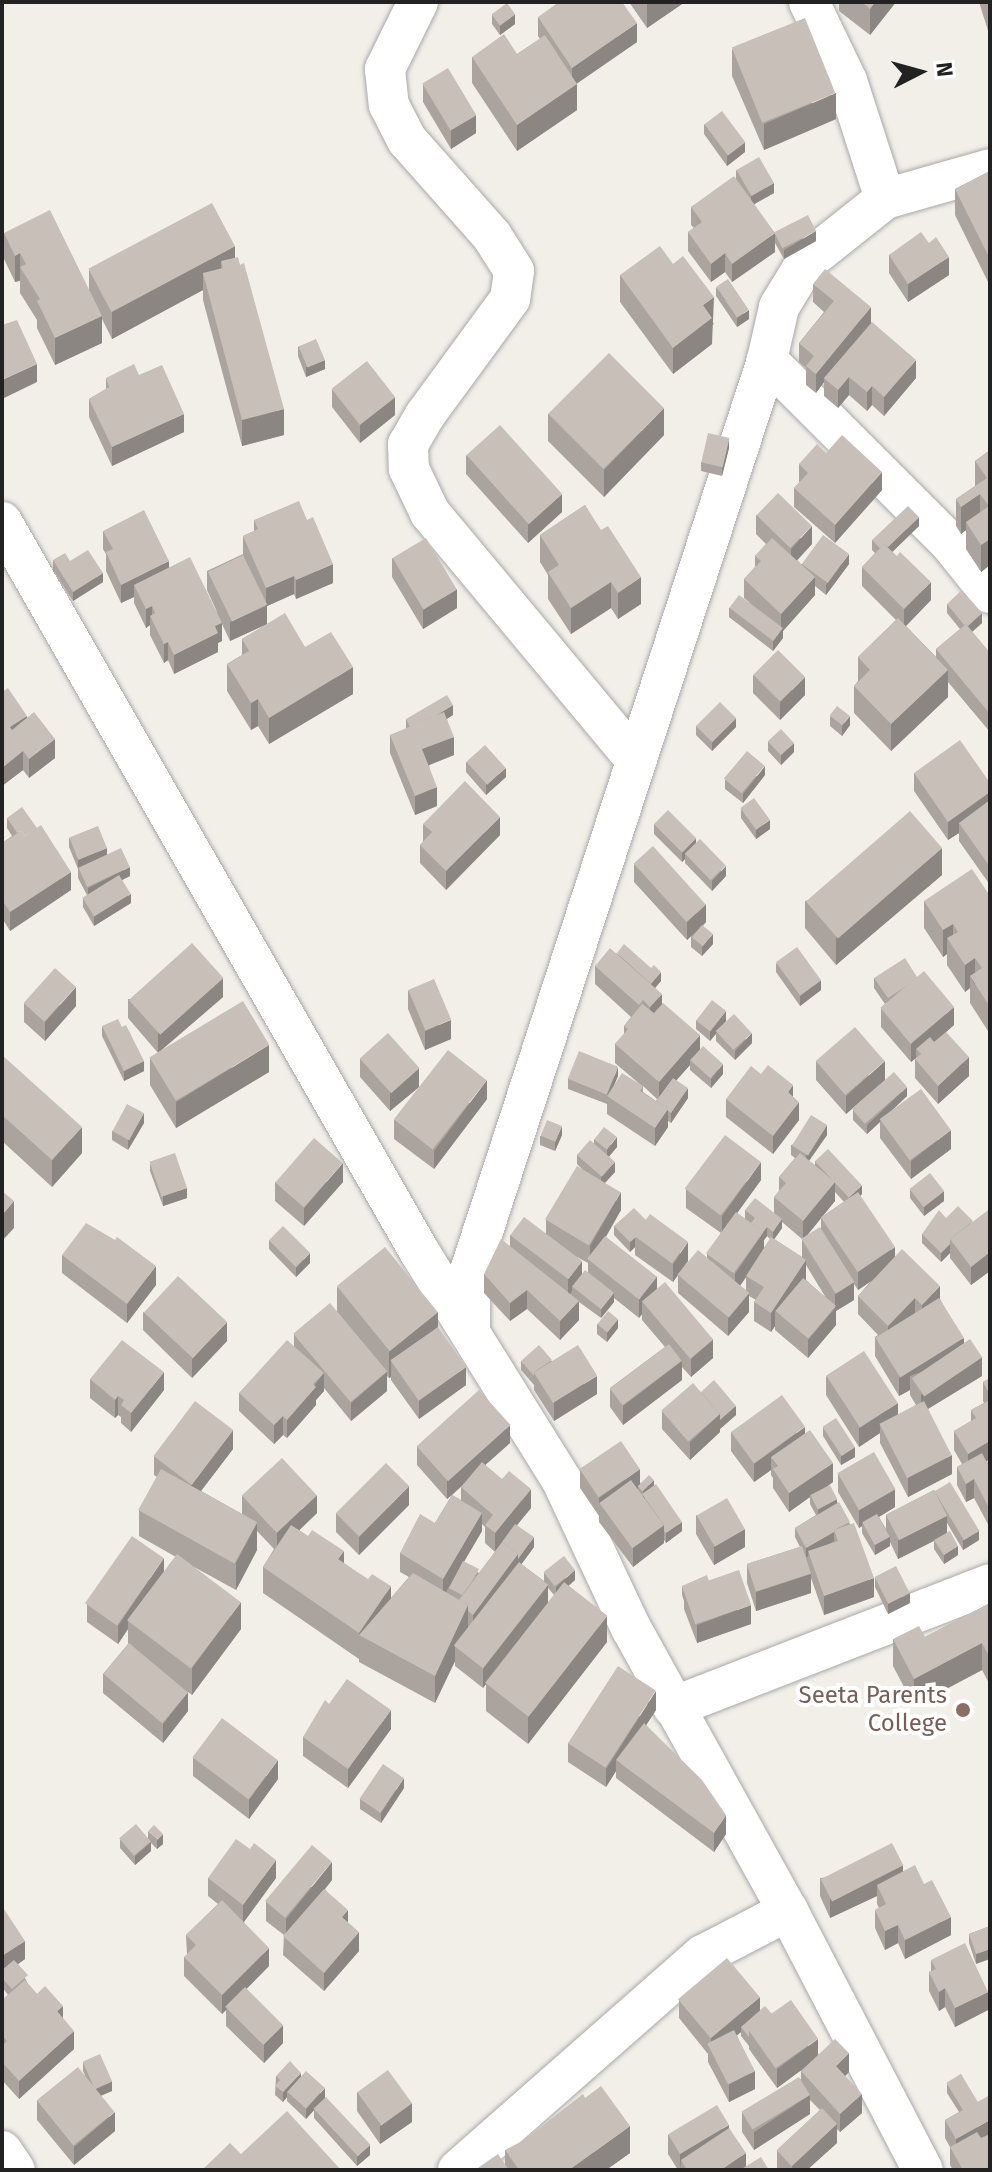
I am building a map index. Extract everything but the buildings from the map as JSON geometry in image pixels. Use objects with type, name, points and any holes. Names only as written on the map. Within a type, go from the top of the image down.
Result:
[{"type":"street","points":[[418,2],[385,69],[389,105],[407,140],[492,236],[514,271],[510,299],[425,415],[408,444],[409,469],[430,513],[636,760]]},
{"type":"street","points":[[809,2],[847,81],[885,199]]},
{"type":"street","points":[[470,1330],[470,1271],[767,360],[779,307],[807,261],[885,199],[990,169]]},
{"type":"street","points":[[767,360],[950,543],[990,593]]},
{"type":"street","points":[[2,522],[210,892],[419,1251],[562,1481],[631,1628],[788,1911],[923,2170]]},
{"type":"street","points":[[673,1707],[990,1584]]},
{"type":"street","points":[[458,2170],[703,1955],[788,1911]]},
{"type":"street","points":[[2,2151],[15,2170]]},
{"type":"place","name":"Seeta Parents College","points":[[963,1710]]}]
